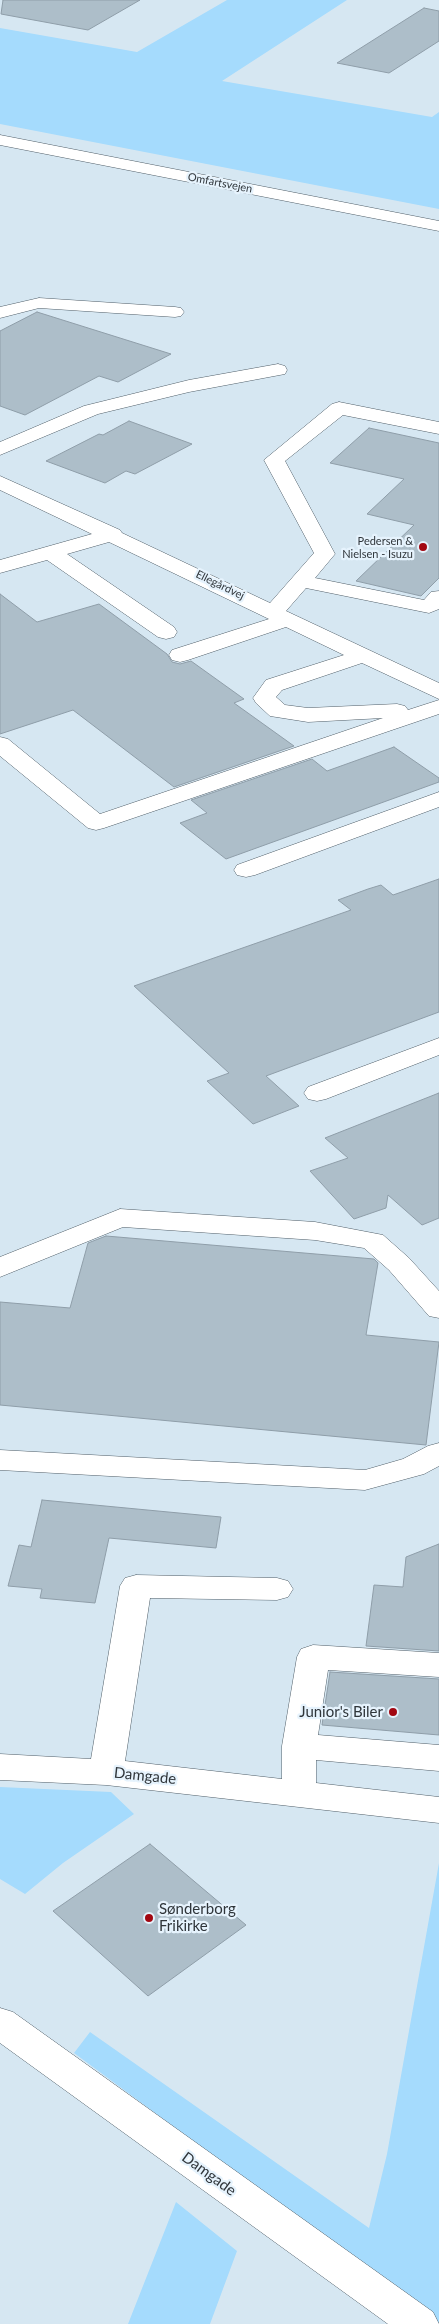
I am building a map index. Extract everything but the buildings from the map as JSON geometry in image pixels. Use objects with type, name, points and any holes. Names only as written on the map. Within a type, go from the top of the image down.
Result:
[{"type":"main road","name":"Omfartsvejen","points":[[0,140],[439,226]]},
{"type":"main road","points":[[0,313],[39,303],[175,312]]},
{"type":"main road","points":[[0,449],[91,410],[189,386],[278,370]]},
{"type":"main road","points":[[180,655],[282,615],[301,581],[324,554],[274,460],[339,408],[439,428]]},
{"type":"main road","name":"Ellegårdvej","points":[[0,483],[113,534],[365,655],[432,698]]},
{"type":"main road","points":[[0,567],[113,534]]},
{"type":"main road","points":[[50,552],[166,632]]},
{"type":"main road","points":[[301,581],[429,607],[439,597]]},
{"type":"main road","points":[[365,655],[274,685],[264,698],[278,711],[308,715],[432,698]]},
{"type":"main road","points":[[432,698],[439,665]]},
{"type":"main road","points":[[0,744],[96,823],[432,698]]},
{"type":"main road","points":[[246,870],[439,799]]},
{"type":"main road","points":[[317,1093],[439,1046]]},
{"type":"main road","points":[[0,1268],[120,1218],[315,1231],[373,1241],[399,1264],[439,1309]]},
{"type":"main road","points":[[0,1460],[365,1480],[413,1467],[439,1454]]},
{"type":"main road","points":[[106,1772],[136,1586],[277,1589]]},
{"type":"main road","points":[[298,1793],[299,1746],[313,1657],[439,1665]]},
{"type":"main road","points":[[299,1746],[439,1758]]},
{"type":"main road","name":"Damgade","points":[[0,1767],[106,1772],[439,1810]]},
{"type":"main road","name":"Damgade","points":[[0,2023],[418,2324]]},
{"type":"shaded area","points":[[227,0],[347,0],[222,81],[432,117],[439,112],[439,209],[0,124],[0,28],[137,52]]},
{"type":"shaded area","points":[[0,1787],[111,1792],[134,1814],[63,1863],[25,1894],[0,1879]]},
{"type":"shaded area","points":[[439,1863],[439,2323],[74,2053],[90,2032],[369,2228],[387,2154]]},
{"type":"shaded area","points":[[176,2202],[237,2251],[210,2324],[128,2324]]},
{"type":"place","name":"Pedersen & Nielsen - Isuzu","points":[[423,547]]},
{"type":"place","name":"Junior's Biler","points":[[393,1712]]},
{"type":"place","name":"Sønderborg Frikirke","points":[[149,1918]]}]
